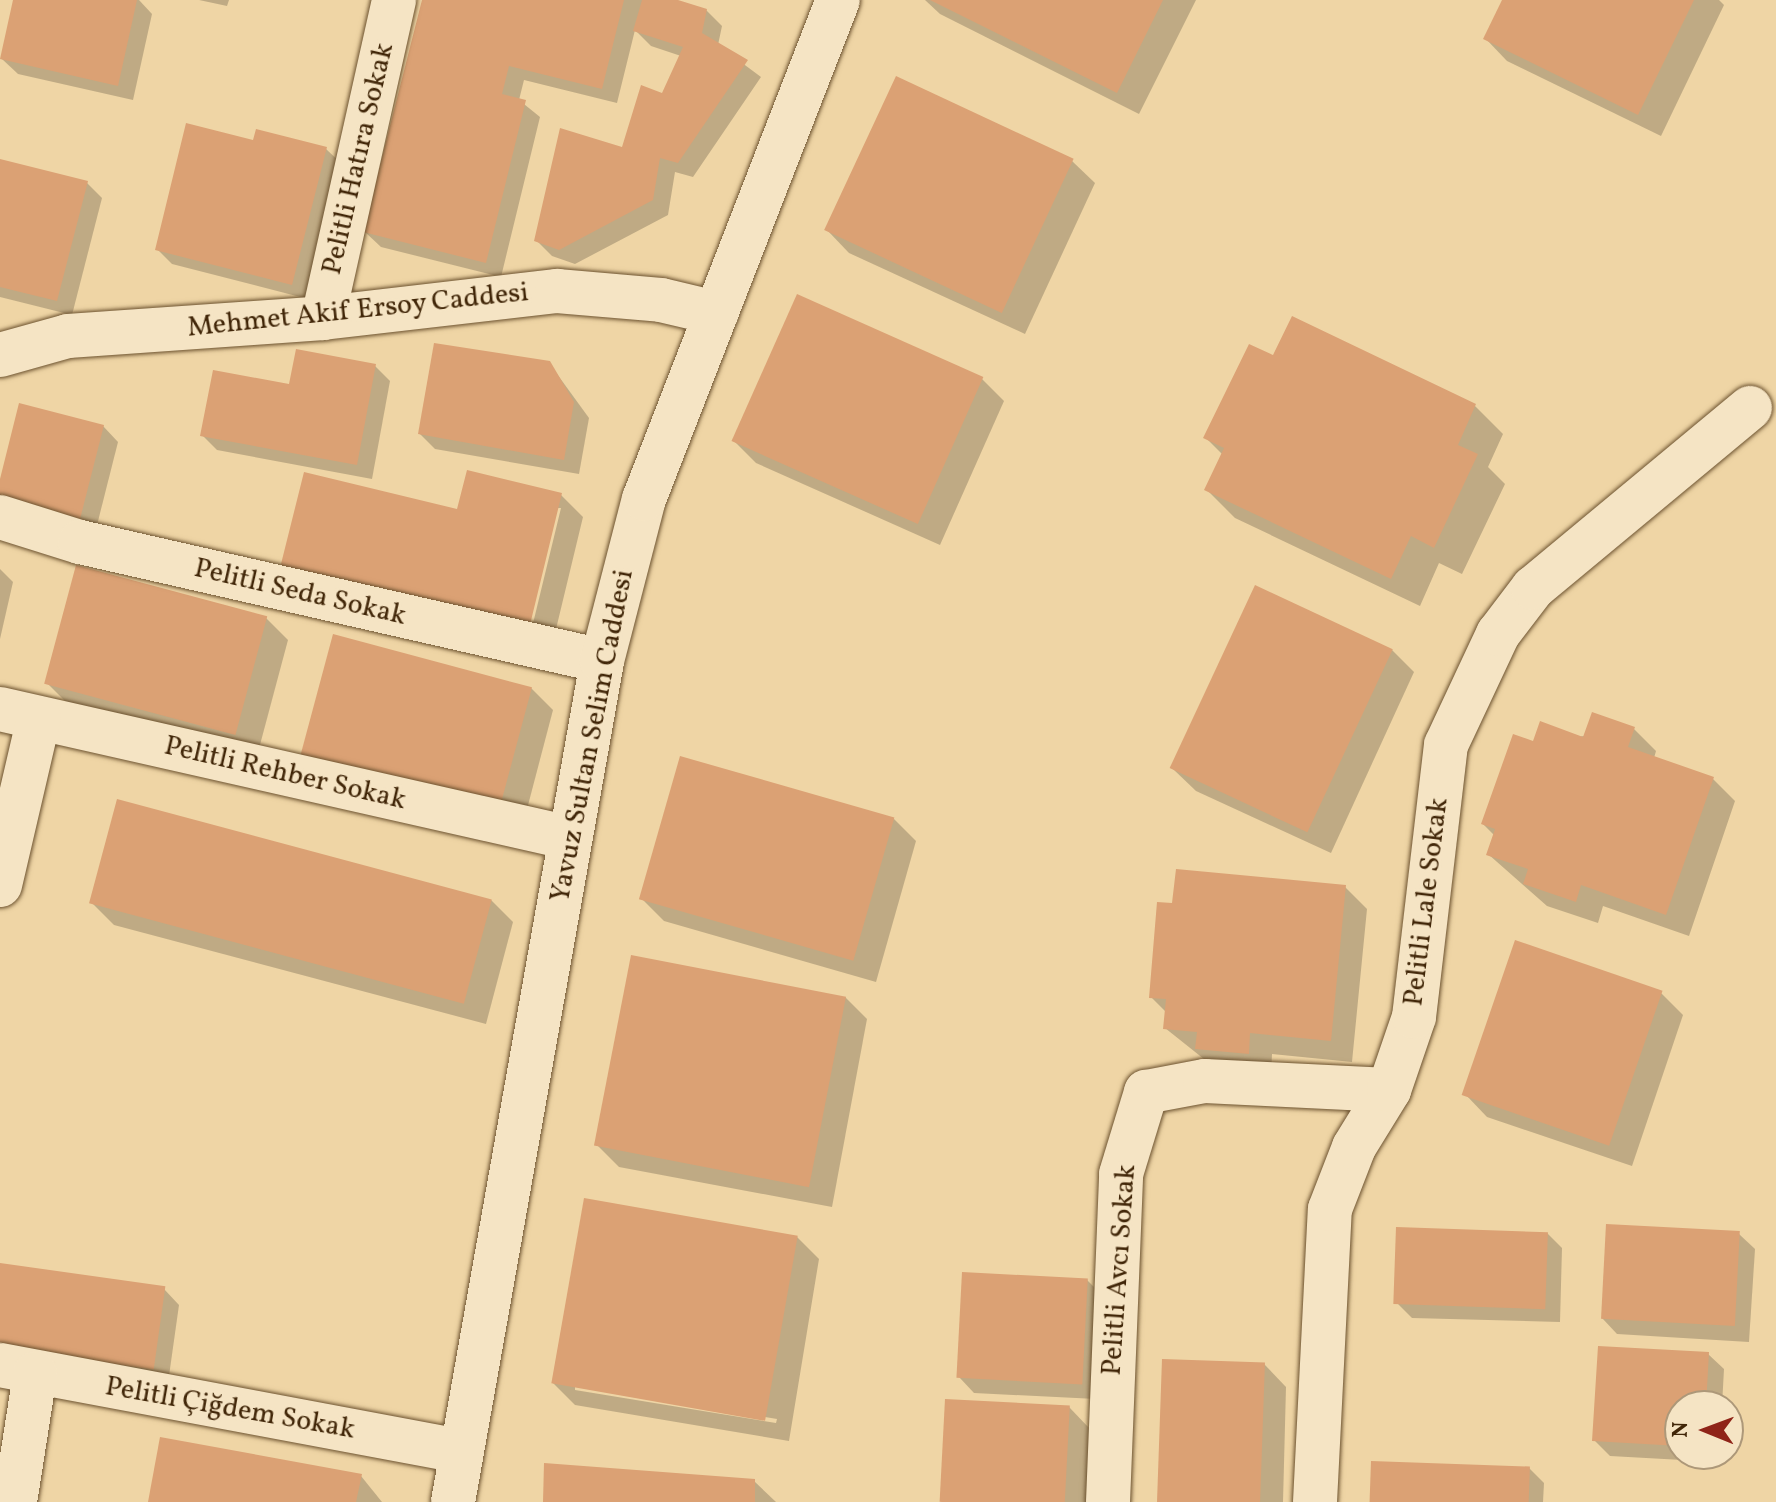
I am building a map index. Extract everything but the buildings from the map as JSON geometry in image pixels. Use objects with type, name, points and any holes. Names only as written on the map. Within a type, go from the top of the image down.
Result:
[{"type":"street","name":"Pelitli Hatıra Sokak","points":[[323,318],[394,0]]},
{"type":"street","name":"Yavuz Sultan Selim Caddesi","points":[[453,1502],[602,661],[644,499],[838,0]]},
{"type":"street","name":"Mehmet Akif Ersoy Caddesi","points":[[1,352],[68,336],[323,318],[557,291],[661,300],[716,313]]},
{"type":"street","name":"Pelitli Lale Sokak","points":[[1315,1502],[1330,1209],[1354,1147],[1389,1090],[1414,1017],[1446,745],[1498,634],[1533,588],[1750,408]]},
{"type":"street","name":"Pelitli Seda Sokak","points":[[0,517],[80,542],[602,661]]},
{"type":"street","name":"Pelitli Rehber Sokak","points":[[20,714],[570,838]]},
{"type":"street","points":[[0,885],[20,714]]},
{"type":"street","name":"Pelitli Avcı Sokak","points":[[1108,1502],[1121,1174],[1146,1092],[1205,1081],[1389,1090]]},
{"type":"street","points":[[15,1502],[17,1369]]},
{"type":"street","name":"Pelitli Çiğdem Sokak","points":[[17,1369],[460,1451]]}]
